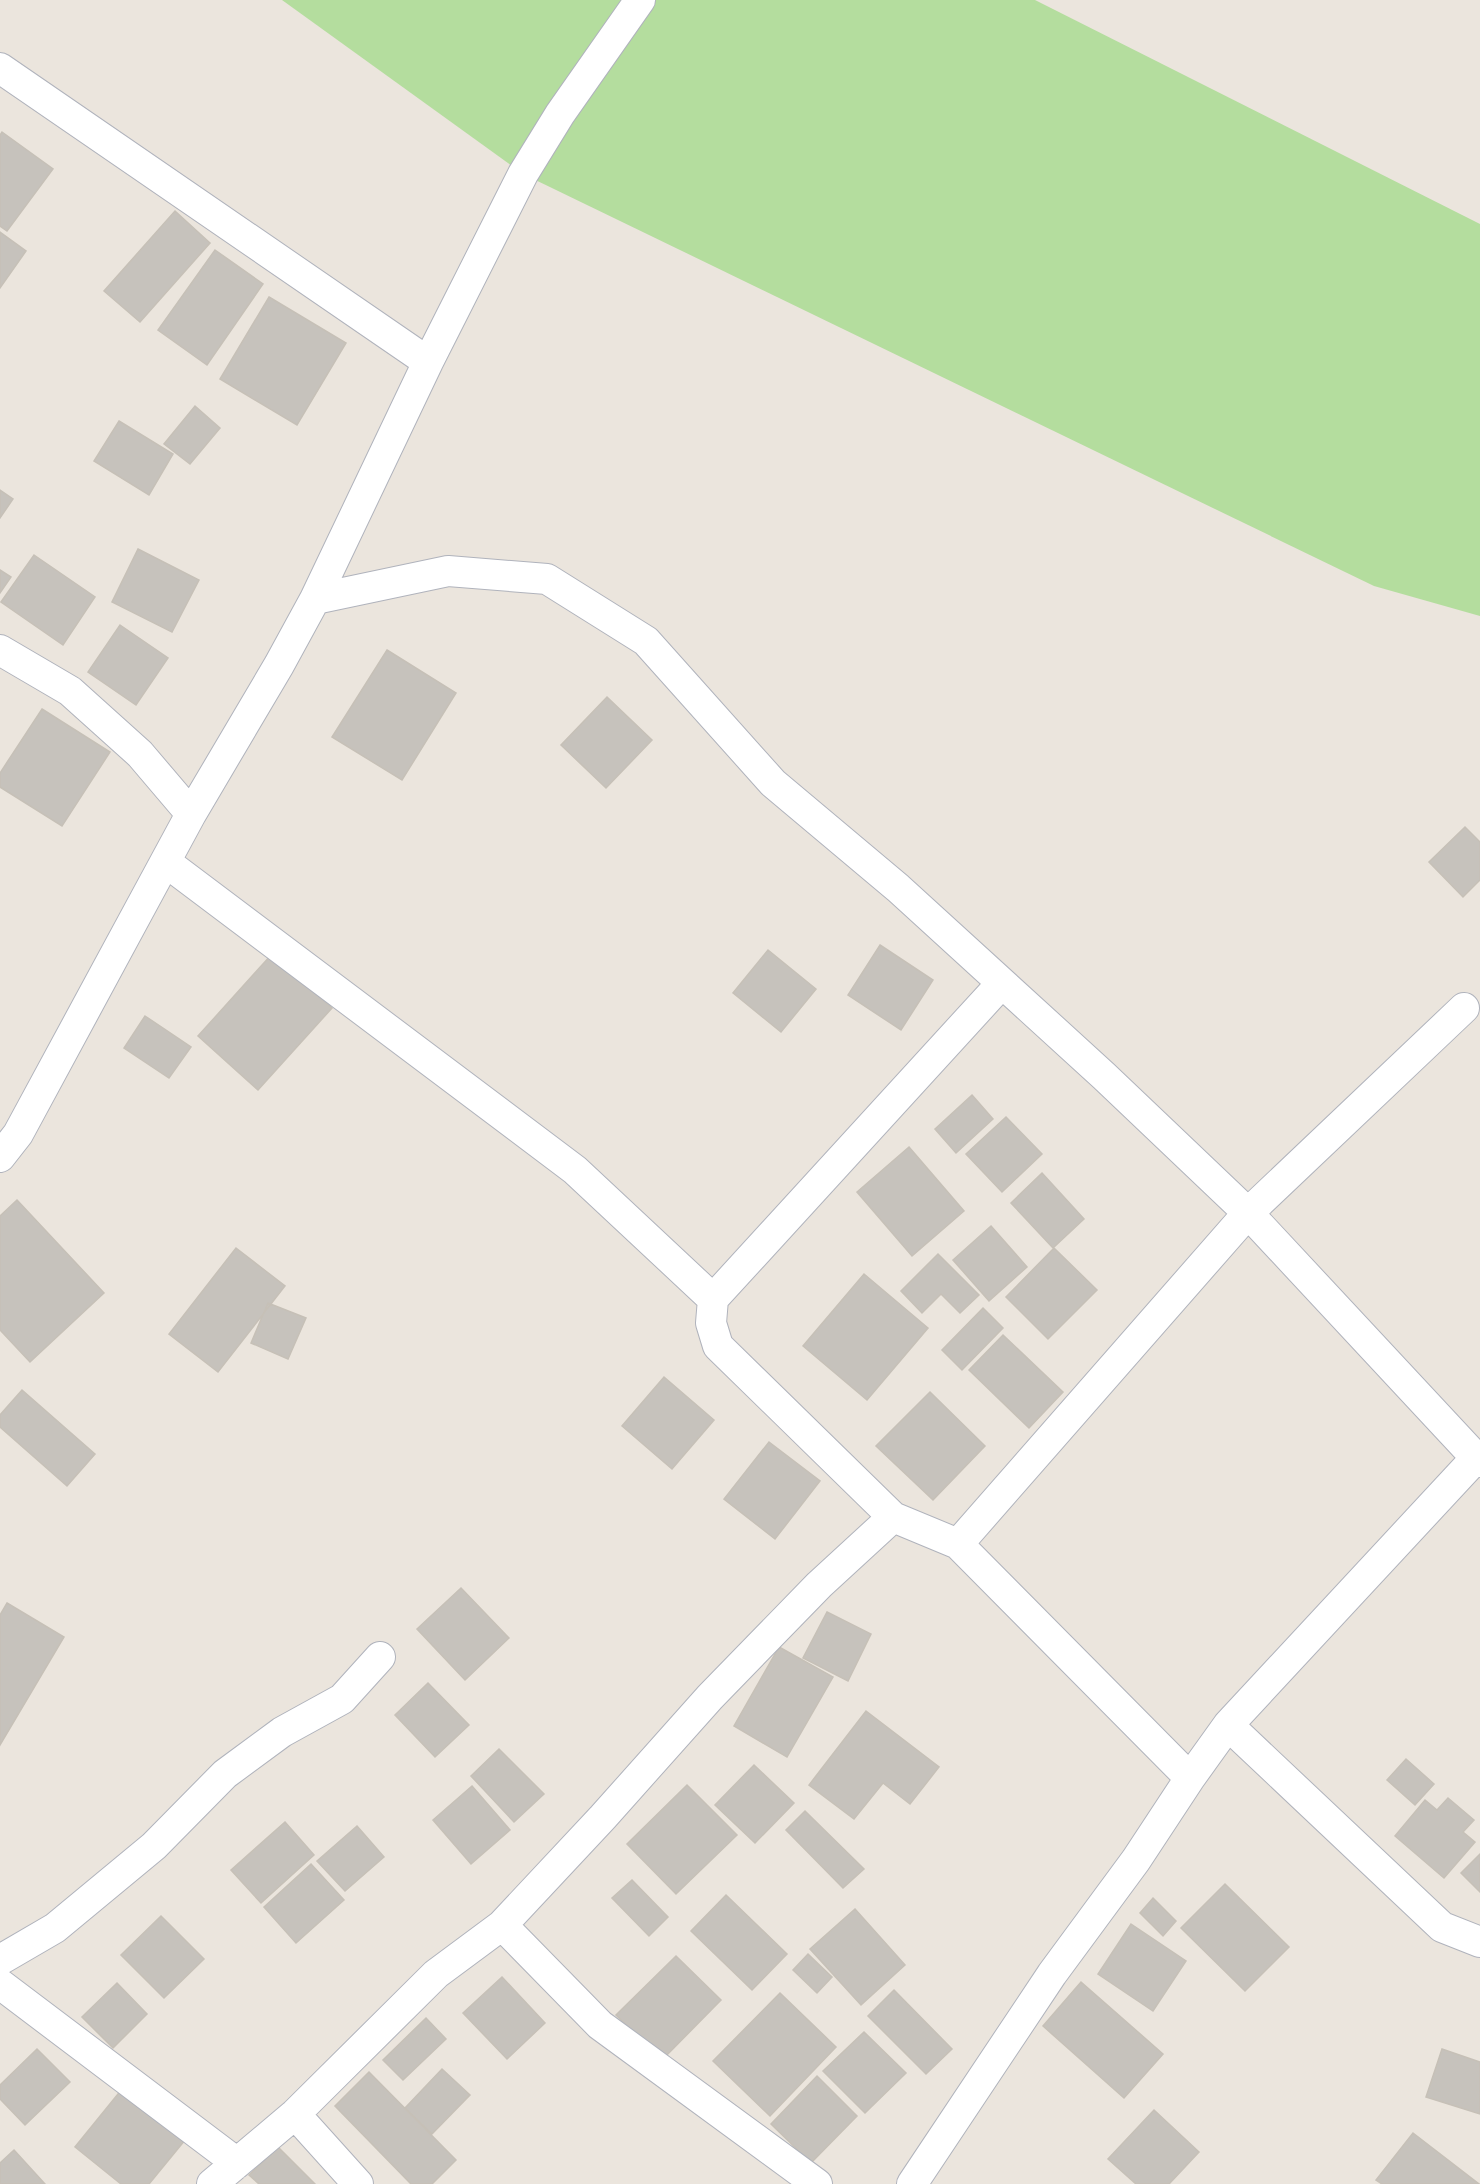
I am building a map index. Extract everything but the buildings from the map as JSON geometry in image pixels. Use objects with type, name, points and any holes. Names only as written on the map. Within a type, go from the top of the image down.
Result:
[{"type":"street","points":[[6,1136],[166,863],[191,814],[315,599],[428,362],[523,174],[560,114],[640,0]]},
{"type":"street","points":[[0,68],[428,362]]},
{"type":"street","points":[[315,599],[448,571],[547,579],[646,641],[773,783],[898,888],[1104,1076],[1248,1213],[1478,1460],[1228,1725],[1136,1860],[1052,1974],[912,2184]]},
{"type":"street","points":[[0,650],[70,691],[140,754],[191,814]]},
{"type":"street","points":[[166,863],[575,1170],[713,1299]]},
{"type":"street","points":[[1002,983],[713,1299],[711,1323],[718,1346],[893,1517],[958,1544],[1190,1778]]},
{"type":"street","points":[[958,1544],[1248,1213],[1464,1008]]},
{"type":"street","points":[[212,2184],[295,2114],[436,1974],[502,1925],[603,1817],[710,1697],[819,1585],[893,1517]]},
{"type":"street","points":[[0,1960],[55,1928],[154,1846],[225,1774],[282,1732],[342,1699],[380,1657]]},
{"type":"street","points":[[1228,1725],[1442,1927],[1480,1942]]},
{"type":"street","points":[[502,1925],[600,2025],[817,2184]]},
{"type":"street","points":[[0,1984],[237,2163]]},
{"type":"street","points":[[295,2114],[358,2184]]},
{"type":"green space","points":[[282,0],[1035,0],[1480,224],[1480,616],[1374,586],[523,174]]}]
